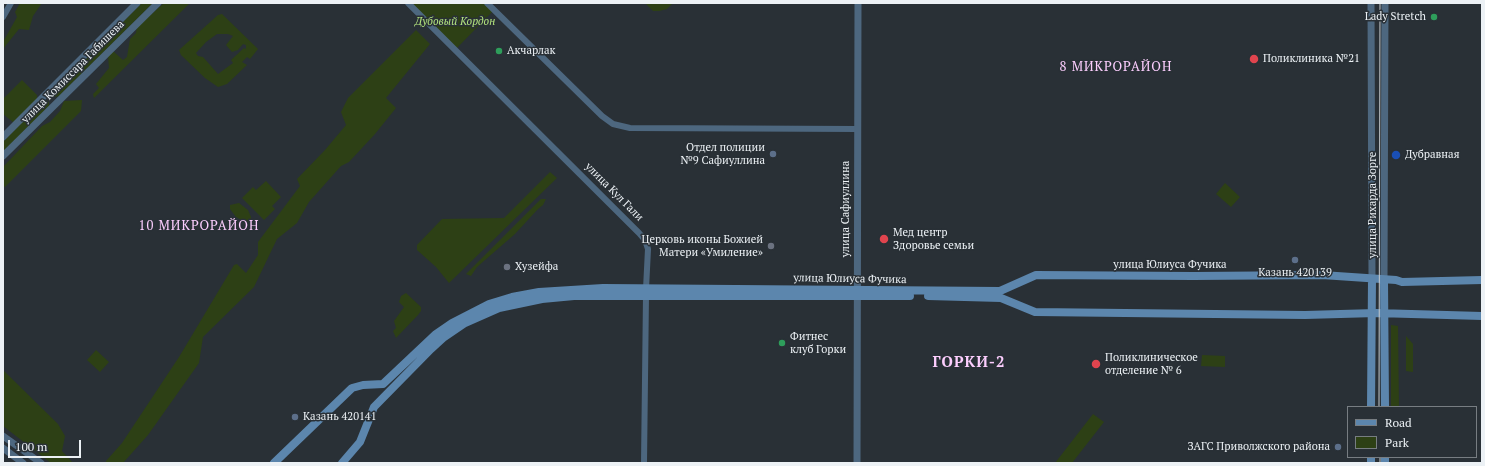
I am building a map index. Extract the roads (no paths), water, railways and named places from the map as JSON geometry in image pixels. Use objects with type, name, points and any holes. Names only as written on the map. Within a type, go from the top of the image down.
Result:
[{"type":"main road","name":"улица Юлиуса Фучика","points":[[342,463],[360,442],[371,412],[381,399],[443,338],[465,324],[499,308],[535,300],[555,297],[646,292],[1000,291],[1036,275],[1322,275],[1402,282],[1482,280]]},
{"type":"main road","name":"улица Рихарда Зорге","points":[[1372,279],[1372,406]]},
{"type":"main road","name":"улица Рихарда Зорге","points":[[1384,280],[1385,406]]},
{"type":"main road","name":"улица Юлиуса Фучика","points":[[384,384],[436,334],[452,323],[489,304],[512,297],[539,292],[603,288],[646,292]]},
{"type":"main road","name":"улица Юлиуса Фучика","points":[[856,292],[1002,298],[1035,312],[1305,315],[1385,313],[1482,316]]},
{"type":"main road","points":[[274,463],[352,388],[363,385],[384,384],[380,397],[381,399]]},
{"type":"street","points":[[3,17],[11,3]]},
{"type":"street","name":"улица Комиссара Габишева","points":[[3,137],[137,3]]},
{"type":"street","name":"улица Комиссара Габишева","points":[[3,156],[158,3]]},
{"type":"street","name":"улица Кул Гали","points":[[408,3],[645,240],[648,250],[646,292],[644,463]]},
{"type":"street","points":[[487,3],[602,116],[613,124],[630,128],[858,129]]},
{"type":"street","name":"улица Сафиуллина","points":[[856,463],[858,3]]},
{"type":"street","name":"улица Рихарда Зорге","points":[[1371,3],[1372,279]]},
{"type":"street","name":"улица Рихарда Зорге","points":[[1384,280],[1385,3]]},
{"type":"street","points":[[46,94],[56,104]]},
{"type":"street","points":[[3,436],[41,463]]},
{"type":"street","points":[[3,448],[23,463]]},
{"type":"tram line","points":[[1379,406],[1380,3]]},
{"type":"tram line","points":[[1380,458],[1380,463]]},
{"type":"place","name":"Lady Stretch","points":[[1434,17]]},
{"type":"place","name":"Акчарлак","points":[[499,51]]},
{"type":"place","name":"Поликлиника №21","points":[[1254,59]]},
{"type":"place","name":"Отдел полиции №9 Сафиуллина","points":[[773,154]]},
{"type":"place","name":"Дубравная","points":[[1396,155]]},
{"type":"place","name":"Мед центр Здоровье семьи","points":[[884,239]]},
{"type":"place","name":"Церковь иконы Божией Матери «Умиление»","points":[[771,246]]},
{"type":"place","name":"Казань 420139","points":[[1295,260]]},
{"type":"place","name":"Хузейфа","points":[[507,267]]},
{"type":"place","name":"Фитнес клуб Горки","points":[[782,343]]},
{"type":"place","name":"Поликлиническое отделение № 6","points":[[1096,364]]},
{"type":"place","name":"Казань 420141","points":[[295,417]]},
{"type":"place","name":"ЗАГС Приволжского района","points":[[1338,447]]},
{"type":"district","name":"8 МИКРОРАЙОН","points":[[1116,67]]},
{"type":"district","name":"10 МИКРОРАЙОН","points":[[199,226]]},
{"type":"district","name":"ГОРКИ-2","points":[[969,363]]},
{"type":"park label","name":"Дубовый Кордон","points":[[455,22]]}]
